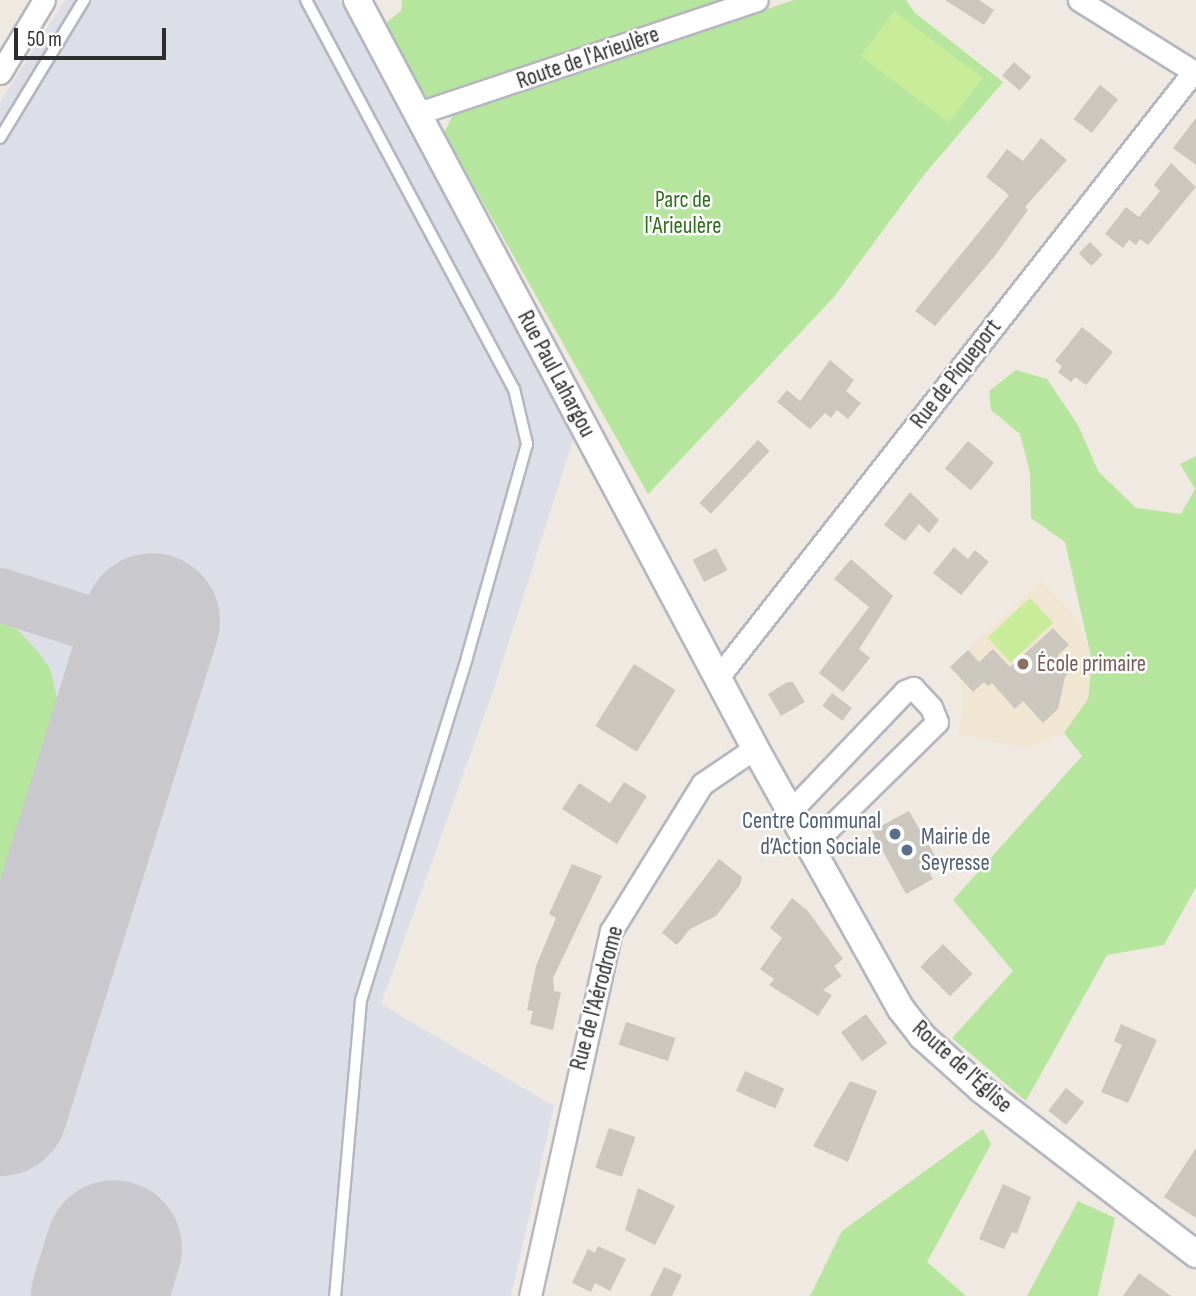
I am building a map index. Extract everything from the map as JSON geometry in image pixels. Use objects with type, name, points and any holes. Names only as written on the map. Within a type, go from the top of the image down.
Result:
[{"type":"street","points":[[0,73],[44,0]]},
{"type":"street","name":"Rue Paul Lahargou","points":[[357,0],[755,748]]},
{"type":"street","name":"Route de l'Arieulère","points":[[419,113],[757,0]]},
{"type":"street","points":[[1079,0],[1195,72]]},
{"type":"street","name":"Rue de Piqueport","points":[[719,676],[1195,72]]},
{"type":"street","points":[[788,806],[799,802],[905,691],[913,688],[931,707],[937,722],[811,846]]},
{"type":"street","name":"Route de l'Église","points":[[755,748],[901,1009],[922,1036],[981,1089],[1196,1254]]},
{"type":"street","name":"Rue de l'Aérodrome","points":[[530,1296],[611,931],[702,784],[755,748]]},
{"type":"lane","points":[[0,138],[84,0]]},
{"type":"lane","points":[[306,0],[514,389],[527,444],[467,658],[361,1000],[335,1296]]},
{"type":"shaded area","points":[[65,0],[340,0],[576,431],[494,688],[381,1004],[554,1106],[511,1296],[0,1296],[0,102]]},
{"type":"shaded area","name":"École primaire","points":[[1041,581],[1080,622],[1092,661],[1088,699],[1064,733],[1023,748],[958,734],[963,709],[962,680],[950,667]]},
{"type":"green space","points":[[402,0],[722,0],[426,103],[382,26],[401,11]]},
{"type":"green space","name":"Parc de l'Arieulère","points":[[794,0],[906,0],[915,13],[1003,82],[923,176],[834,297],[648,494],[444,133],[453,115]]},
{"type":"green space","points":[[894,11],[983,78],[949,123],[860,56]]},
{"type":"green space","points":[[1016,370],[1047,379],[1078,425],[1098,471],[1136,508],[1181,514],[1195,489],[1180,464],[1196,456],[1196,887],[1164,945],[1107,955],[1026,1101],[952,1038],[1013,971],[953,900],[1082,756],[1064,733],[1088,699],[1092,661],[1065,542],[1031,518],[1030,473],[1020,434],[991,410],[989,391]]},
{"type":"green space","points":[[1030,598],[1053,623],[1011,662],[988,638]]},
{"type":"green space","points":[[0,621],[18,630],[50,668],[58,703],[0,896]]},
{"type":"green space","points":[[983,1129],[991,1144],[927,1262],[966,1296],[810,1296],[842,1231]]},
{"type":"green space","points":[[1078,1201],[1115,1218],[1098,1296],[1027,1296]]},
{"type":"building","points":[[945,0],[979,0],[994,10],[984,25]]},
{"type":"building","points":[[1014,62],[1031,77],[1020,91],[1002,76]]},
{"type":"building","points":[[1100,85],[1118,99],[1092,133],[1074,119]]},
{"type":"building","points":[[1196,118],[1196,165],[1173,148]]},
{"type":"building","points":[[1041,138],[1067,160],[1025,207],[1028,210],[994,257],[935,326],[915,311],[1009,195],[986,177],[1007,149],[1023,161]]},
{"type":"building","points":[[1171,163],[1196,187],[1148,245],[1140,239],[1136,245],[1129,240],[1123,248],[1105,234],[1126,207],[1139,217],[1160,191],[1154,185]]},
{"type":"building","points":[[1090,242],[1103,255],[1091,266],[1079,253]]},
{"type":"building","points":[[1082,327],[1113,352],[1086,385],[1075,377],[1071,382],[1058,372],[1062,366],[1055,361]]},
{"type":"building","points":[[830,360],[854,380],[846,391],[861,403],[848,419],[837,410],[831,418],[825,413],[810,429],[777,402],[787,390],[800,401]]},
{"type":"building","points":[[758,440],[770,451],[711,514],[699,503]]},
{"type":"building","points":[[968,441],[994,463],[971,490],[945,469]]},
{"type":"building","points":[[910,492],[939,520],[929,533],[919,524],[905,541],[884,525]]},
{"type":"building","points":[[954,547],[968,559],[975,550],[989,562],[961,595],[933,573]]},
{"type":"building","points":[[716,548],[727,570],[704,582],[693,560]]},
{"type":"building","points":[[851,559],[893,596],[859,649],[870,658],[843,692],[819,673],[879,594],[869,607],[834,579]]},
{"type":"building","points":[[1053,628],[1069,645],[1058,655],[1072,670],[1065,677],[1058,709],[1043,723],[1023,701],[1015,709],[992,683],[988,686],[984,682],[973,692],[950,667],[968,650],[979,662],[993,649],[1010,667]]},
{"type":"building","points":[[634,664],[676,690],[637,752],[595,726]]},
{"type":"building","points":[[787,682],[793,682],[805,702],[781,716],[768,694]]},
{"type":"building","points":[[832,693],[852,708],[842,721],[822,706]]},
{"type":"building","points":[[624,782],[647,796],[617,844],[562,809],[579,783],[610,803]]},
{"type":"building","name":"Mairie de Seyresse","points":[[909,811],[937,859],[926,865],[933,879],[906,894],[872,831]]},
{"type":"building","points":[[719,859],[742,877],[740,885],[716,916],[690,929],[677,945],[662,933]]},
{"type":"building","points":[[572,864],[602,876],[553,978],[554,991],[561,992],[553,1030],[530,1024],[533,1011],[527,1010],[536,966],[556,918],[549,914]]},
{"type":"building","points":[[792,898],[807,910],[843,959],[834,966],[842,976],[823,990],[832,995],[818,1016],[769,985],[774,979],[760,969],[782,938],[770,928]]},
{"type":"building","points":[[943,944],[973,974],[950,996],[920,967]]},
{"type":"building","points":[[866,1014],[887,1043],[862,1061],[841,1032]]},
{"type":"building","points":[[626,1022],[675,1038],[668,1061],[619,1045]]},
{"type":"building","points":[[1121,1024],[1157,1040],[1128,1103],[1101,1092],[1122,1045],[1114,1041]]},
{"type":"building","points":[[745,1071],[784,1088],[775,1109],[736,1091]]},
{"type":"building","points":[[850,1081],[877,1091],[848,1162],[813,1146]]},
{"type":"building","points":[[1066,1088],[1084,1102],[1066,1125],[1048,1111]]},
{"type":"building","points":[[609,1128],[635,1137],[622,1177],[595,1168]]},
{"type":"building","points":[[1196,1148],[1196,1218],[1164,1197]]},
{"type":"building","points":[[1003,1184],[1031,1197],[1017,1234],[1012,1232],[1004,1249],[979,1239]]},
{"type":"building","points":[[638,1188],[675,1206],[655,1245],[625,1230]]},
{"type":"building","points":[[598,1246],[626,1259],[610,1291],[595,1283],[591,1292],[572,1283],[588,1249],[595,1253]]},
{"type":"building","points":[[664,1267],[682,1275],[672,1296],[650,1296]]},
{"type":"building","points":[[1139,1273],[1171,1296],[1123,1296]]},
{"type":"taxiway","points":[[0,595],[104,628],[124,639],[134,666],[115,726]]},
{"type":"runway","points":[[0,1108],[152,621]]},
{"type":"runway","points":[[99,1296],[114,1248]]},
{"type":"place","name":"École primaire","points":[[1023,664]]},
{"type":"place","name":"Centre Communal d’Action Sociale","points":[[895,834]]},
{"type":"place","name":"Mairie de Seyresse","points":[[907,850]]}]
